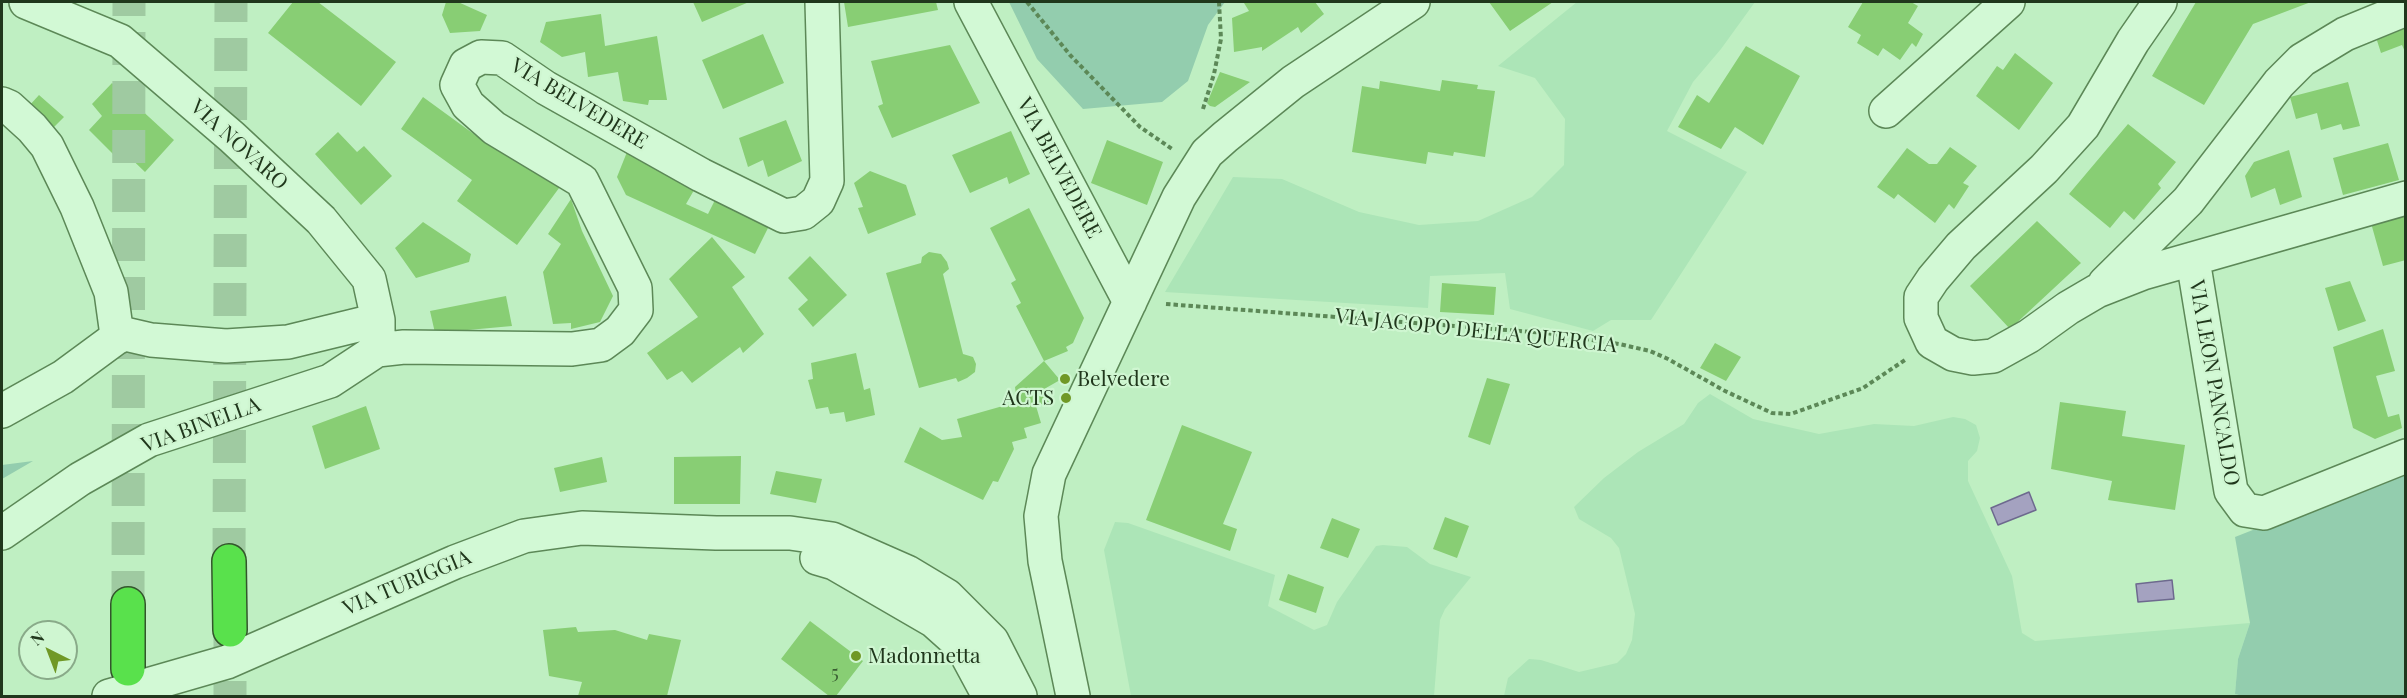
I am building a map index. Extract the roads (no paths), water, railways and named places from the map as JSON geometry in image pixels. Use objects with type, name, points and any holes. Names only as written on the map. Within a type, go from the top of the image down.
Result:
[{"type":"highway","points":[[229,561],[230,630]]},
{"type":"highway","points":[[128,604],[128,669]]},
{"type":"street","name":"VIA NOVARO","points":[[26,2],[120,41],[232,137],[321,220],[369,279],[378,335]]},
{"type":"street","name":"VIA BELVEDERE","points":[[378,335],[404,347],[572,349],[601,345],[620,331],[636,310],[635,288],[582,181],[494,128],[468,105],[457,85],[466,65],[481,57],[502,58],[546,88],[701,175],[784,216],[803,213],[818,201],[827,181],[822,2]]},
{"type":"street","name":"VIA BELVEDERE","points":[[971,2],[1130,302]]},
{"type":"street","points":[[1073,696],[1045,561],[1041,516],[1049,474],[1179,198],[1203,158],[1293,82],[1413,2]]},
{"type":"street","points":[[1886,111],[2008,2]]},
{"type":"street","points":[[2160,2],[2133,41],[2083,126],[2044,169],[1961,246],[1933,279],[1921,297],[1921,318],[1932,342],[1953,354],[1972,358],[1993,356],[2029,336],[2068,308],[2097,291],[2143,273],[2406,198]]},
{"type":"street","points":[[2097,291],[2188,201],[2279,83],[2302,60],[2345,34],[2406,9]]},
{"type":"street","points":[[2,104],[9,107],[32,128],[47,146],[77,207],[111,292],[116,328],[125,334],[151,340],[226,346],[378,335]]},
{"type":"street","name":"VIA LEON PANCALDO","points":[[2193,260],[2231,491],[2245,510],[2264,513],[2406,456]]},
{"type":"street","points":[[2,411],[63,377],[116,338],[125,334]]},
{"type":"street","name":"VIA BINELLA","points":[[2,533],[80,479],[149,440],[330,381],[378,335]]},
{"type":"street","name":"VIA TURIGGIA","points":[[109,696],[227,662],[454,562],[524,536],[582,528],[790,533],[832,540],[906,572],[947,596],[993,641],[1020,696]]},
{"type":"street","name":"VIA TURIGGIA","points":[[716,533],[834,563],[934,621],[962,646],[989,696]]},
{"type":"water","points":[[2029,492],[2036,510],[1998,525],[1991,508]]},
{"type":"water","points":[[2172,580],[2174,599],[2138,602],[2136,584]]},
{"type":"tunnel","points":[[128,604],[129,2]]},
{"type":"tunnel","points":[[229,561],[231,2]]},
{"type":"tunnel","points":[[230,632],[230,696]]},
{"type":"place","name":"Belvedere","points":[[1065,379]]},
{"type":"place","name":"ACTS","points":[[1066,398]]},
{"type":"place","name":"Madonnetta","points":[[856,656]]}]
